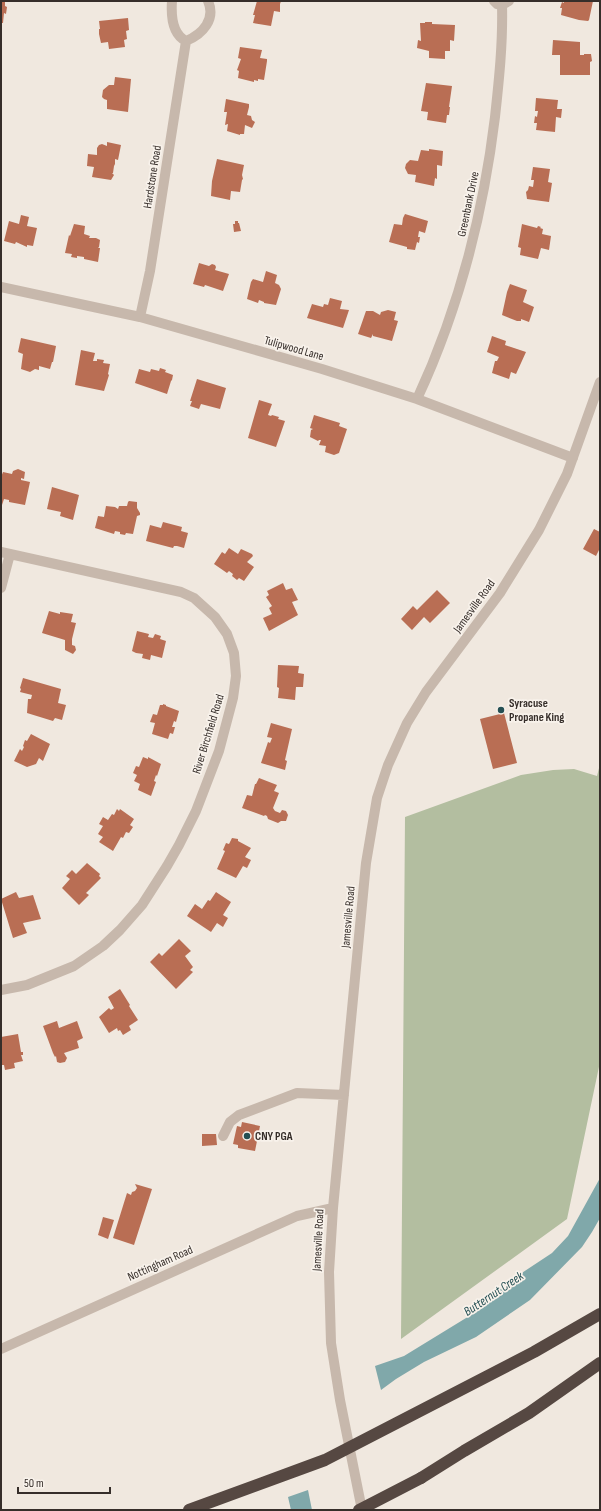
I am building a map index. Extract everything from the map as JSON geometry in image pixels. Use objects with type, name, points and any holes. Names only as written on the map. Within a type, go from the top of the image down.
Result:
[{"type":"highway","points":[[190,1510],[325,1460],[534,1352],[600,1314]]},
{"type":"highway","points":[[360,1510],[421,1478],[529,1413],[600,1363]]},
{"type":"street","points":[[172,1],[171,10],[174,26],[182,39],[186,41],[193,38],[210,20],[212,11],[208,1]]},
{"type":"street","name":"Greenbank Drive","points":[[417,399],[435,361],[456,303],[479,219],[490,164],[500,77],[503,28],[502,2]]},
{"type":"street","name":"Hardstone Road","points":[[140,317],[150,271],[186,41]]},
{"type":"street","name":"Tulipwood Lane","points":[[1,287],[140,317],[322,369],[417,399],[573,458]]},
{"type":"street","name":"Jamesville Road","points":[[360,1510],[331,1343],[329,1272],[333,1208],[366,863],[377,798],[388,765],[407,723],[426,692],[500,593],[539,530],[567,474],[600,382]]},
{"type":"street","points":[[1,588],[6,553]]},
{"type":"street","name":"River Birchfield Road","points":[[1,990],[27,985],[74,966],[107,942],[120,930],[142,904],[179,845],[196,811],[219,751],[234,698],[236,676],[234,653],[227,634],[216,617],[194,598],[181,592],[6,553]]},
{"type":"street","points":[[223,1136],[230,1122],[239,1115],[297,1094],[344,1095]]},
{"type":"street","name":"Nottingham Road","points":[[1,1349],[297,1216],[333,1208]]},
{"type":"green space","points":[[600,764],[600,1062],[567,1219],[401,1339],[405,817],[521,775],[553,770],[574,769],[597,776]]},
{"type":"water","name":"Butternut Creek","points":[[600,1178],[600,1218],[592,1232],[582,1247],[530,1300],[476,1337],[424,1362],[381,1390],[375,1366],[404,1356],[484,1307],[493,1292],[552,1253],[568,1236]]},
{"type":"water","points":[[308,1490],[312,1510],[291,1510],[288,1497]]},
{"type":"building","points":[[1,1],[5,1],[5,6],[7,7],[6,14],[4,13],[3,23],[1,23]]},
{"type":"building","points":[[257,1],[281,1],[280,12],[274,11],[271,26],[253,23],[255,15],[253,15]]},
{"type":"building","points":[[564,1],[593,1],[589,20],[579,20],[561,15],[562,8],[560,8],[562,2],[564,3]]},
{"type":"building","points":[[128,18],[129,30],[126,31],[127,39],[124,40],[125,47],[109,49],[108,42],[101,43],[99,21]]},
{"type":"building","points":[[432,22],[432,24],[455,25],[454,41],[450,40],[450,51],[445,51],[445,59],[429,58],[429,51],[417,48],[418,40],[421,41],[420,23]]},
{"type":"building","points":[[553,40],[580,42],[580,55],[591,54],[592,61],[590,62],[590,75],[560,75],[560,55],[552,55]]},
{"type":"building","points":[[240,47],[262,50],[260,58],[267,59],[264,80],[258,79],[258,81],[254,80],[254,82],[238,78],[239,71],[237,70],[241,59],[238,58]]},
{"type":"building","points":[[115,77],[131,79],[128,112],[107,109],[107,100],[102,97],[103,90],[109,85],[114,85]]},
{"type":"building","points":[[426,83],[452,86],[449,115],[447,115],[446,123],[427,120],[428,112],[421,111]]},
{"type":"building","points":[[536,98],[558,100],[557,109],[562,109],[561,118],[556,117],[555,132],[536,130],[537,123],[534,123],[535,116],[537,117],[538,111],[535,111]]},
{"type":"building","points":[[226,99],[249,104],[247,115],[251,116],[252,120],[255,122],[252,128],[245,125],[244,134],[240,135],[227,131],[228,124],[225,125],[227,112],[224,112]]},
{"type":"building","points":[[107,142],[121,145],[118,160],[115,159],[112,173],[114,175],[111,180],[92,177],[94,167],[87,166],[88,154],[97,155],[97,148],[99,145],[102,144],[107,146]]},
{"type":"building","points":[[429,149],[443,151],[442,166],[437,165],[437,179],[435,178],[434,186],[415,182],[416,175],[408,174],[405,168],[406,164],[410,160],[418,161],[421,150],[429,151]]},
{"type":"building","points":[[217,159],[244,165],[240,192],[231,191],[230,200],[211,196],[212,181]]},
{"type":"building","points":[[533,167],[550,169],[548,182],[552,183],[549,202],[527,199],[526,192],[529,186],[533,187],[534,180],[531,180]]},
{"type":"building","points":[[405,214],[428,221],[425,233],[419,231],[419,243],[417,242],[415,250],[407,249],[407,247],[389,242],[394,224],[402,225]]},
{"type":"building","points":[[21,215],[29,217],[27,226],[37,228],[33,246],[27,245],[27,247],[16,242],[15,244],[4,241],[9,221],[19,224]]},
{"type":"building","points":[[235,221],[238,221],[241,231],[234,232],[233,224],[235,224]]},
{"type":"building","points":[[74,224],[85,226],[84,234],[90,236],[89,238],[96,238],[100,240],[98,248],[100,248],[98,262],[84,259],[84,257],[71,257],[72,254],[65,253],[69,235],[70,236]]},
{"type":"building","points":[[522,224],[537,228],[538,226],[541,227],[540,228],[543,229],[542,234],[551,236],[549,250],[541,248],[538,259],[520,255],[521,248],[518,247]]},
{"type":"building","points":[[199,263],[209,266],[212,264],[215,265],[215,270],[229,274],[223,291],[205,285],[204,287],[193,284]]},
{"type":"building","points":[[266,271],[277,275],[275,283],[279,285],[281,289],[276,305],[264,303],[259,300],[258,303],[247,299],[253,279],[263,282]]},
{"type":"building","points":[[510,284],[527,290],[523,302],[534,307],[529,322],[521,319],[521,321],[517,321],[502,315]]},
{"type":"building","points":[[330,298],[342,301],[340,309],[349,310],[343,328],[307,318],[312,304],[323,307],[324,304],[328,305]]},
{"type":"building","points":[[388,310],[396,312],[394,320],[398,321],[392,341],[373,336],[373,334],[371,338],[358,334],[366,311],[373,311],[380,315],[381,312]]},
{"type":"building","points":[[492,336],[506,341],[505,345],[526,352],[516,374],[511,372],[509,379],[492,373],[495,361],[497,361],[499,357],[487,352]]},
{"type":"building","points":[[21,338],[56,346],[50,369],[39,366],[39,370],[35,369],[30,372],[21,369],[23,354],[18,352]]},
{"type":"building","points":[[81,350],[95,353],[93,361],[97,361],[97,359],[104,360],[103,363],[110,364],[109,375],[104,391],[75,385]]},
{"type":"building","points":[[160,368],[173,375],[167,394],[135,383],[139,369],[150,372],[151,369],[159,371]]},
{"type":"building","points":[[197,379],[226,388],[220,409],[201,404],[199,409],[190,406],[192,401],[190,401]]},
{"type":"building","points":[[259,400],[272,404],[268,415],[279,417],[278,419],[285,421],[276,447],[248,438]]},
{"type":"building","points":[[314,415],[340,423],[339,426],[347,429],[339,453],[334,455],[325,452],[326,446],[319,445],[321,440],[318,441],[310,437],[311,430],[313,429],[310,428]]},
{"type":"building","points":[[18,469],[25,472],[24,479],[21,478],[21,480],[30,482],[25,505],[9,502],[9,500],[4,499],[1,505],[1,477],[3,472],[12,474],[13,471]]},
{"type":"building","points":[[52,487],[79,495],[73,520],[60,516],[61,512],[47,509]]},
{"type":"building","points":[[129,501],[137,502],[137,508],[140,513],[140,515],[137,516],[133,534],[126,533],[125,535],[115,531],[114,534],[95,528],[98,516],[104,517],[106,506],[115,507],[118,509],[119,506],[127,506]]},
{"type":"building","points":[[163,522],[182,527],[181,531],[188,533],[184,548],[174,546],[173,548],[146,541],[150,525],[161,528]]},
{"type":"building","points":[[594,529],[600,532],[600,548],[596,556],[583,549]]},
{"type":"building","points":[[229,548],[238,554],[241,549],[252,554],[253,556],[247,562],[254,567],[244,581],[239,578],[237,580],[229,571],[227,573],[214,564],[222,552],[225,554]]},
{"type":"building","points":[[283,583],[286,590],[292,588],[298,600],[292,602],[298,615],[269,631],[263,618],[272,614],[269,608],[272,606],[266,597],[269,595],[267,591]]},
{"type":"building","points":[[437,590],[450,603],[430,623],[424,617],[412,630],[401,619],[413,606],[417,610]]},
{"type":"building","points":[[49,611],[60,614],[60,612],[73,614],[71,622],[76,623],[72,645],[75,646],[76,650],[73,654],[65,650],[65,640],[42,633]]},
{"type":"building","points":[[137,631],[149,634],[148,637],[153,638],[155,634],[161,636],[160,639],[166,641],[162,658],[151,655],[150,660],[142,658],[143,654],[132,651]]},
{"type":"building","points":[[278,665],[299,666],[298,673],[304,674],[303,687],[296,687],[295,700],[278,698]]},
{"type":"building","points":[[23,678],[61,689],[58,703],[66,705],[62,720],[55,718],[53,721],[27,713],[28,699],[31,699],[32,695],[20,692]]},
{"type":"building","points":[[163,704],[179,711],[176,722],[174,721],[172,727],[175,727],[173,734],[170,733],[168,739],[152,734],[155,723],[150,722],[153,714],[157,715],[160,705]]},
{"type":"building","points":[[504,713],[517,763],[493,769],[480,719]]},
{"type":"building","points":[[271,723],[292,729],[285,760],[287,761],[285,770],[261,763],[268,742],[270,743],[272,738],[267,737]]},
{"type":"building","points":[[31,734],[50,744],[43,761],[39,758],[36,764],[27,767],[14,761],[20,749],[22,751],[25,740],[27,741]]},
{"type":"building","points":[[143,757],[148,759],[148,757],[161,764],[154,781],[156,782],[151,796],[138,790],[140,784],[134,781],[137,775],[133,773],[136,766],[139,767]]},
{"type":"building","points":[[259,778],[277,785],[274,791],[279,793],[273,808],[275,811],[280,813],[282,810],[286,811],[288,815],[286,821],[281,821],[278,823],[268,819],[265,815],[264,816],[242,808],[247,795],[252,796],[255,784]]},
{"type":"building","points":[[117,809],[119,811],[120,809],[134,819],[130,825],[133,827],[129,833],[126,832],[123,838],[121,837],[113,851],[99,842],[103,837],[98,834],[103,826],[99,824],[103,817],[108,820],[112,814],[114,815]]},
{"type":"building","points":[[232,838],[238,839],[238,841],[251,848],[245,857],[251,860],[247,868],[243,866],[236,878],[217,869],[225,851],[223,850],[226,843],[229,844]]},
{"type":"building","points":[[87,863],[100,874],[99,876],[101,878],[86,893],[89,895],[79,905],[62,888],[70,879],[66,876],[72,870],[76,874]]},
{"type":"building","points":[[16,892],[19,898],[33,895],[41,919],[23,923],[27,933],[13,938],[1,899]]},
{"type":"building","points":[[216,892],[231,902],[223,915],[228,918],[223,927],[217,923],[211,932],[187,916],[195,904],[202,909]]},
{"type":"building","points":[[179,939],[191,951],[185,956],[193,967],[190,970],[193,972],[176,989],[150,962],[159,953],[162,956]]},
{"type":"building","points":[[120,989],[138,1020],[129,1026],[131,1030],[123,1035],[117,1028],[109,1033],[99,1017],[109,1008],[111,1010],[114,1008],[108,997]]},
{"type":"building","points":[[57,1021],[59,1028],[77,1021],[83,1038],[77,1041],[79,1048],[64,1053],[67,1058],[65,1062],[60,1063],[57,1062],[56,1056],[55,1057],[53,1053],[43,1026]]},
{"type":"building","points":[[18,1034],[21,1052],[23,1052],[23,1055],[21,1055],[23,1061],[14,1063],[15,1068],[5,1070],[4,1065],[1,1065],[1,1037]]},
{"type":"building","name":"CNY PGA","points":[[242,1122],[260,1126],[255,1151],[238,1148],[238,1145],[233,1144],[237,1126],[241,1127]]},
{"type":"building","points":[[202,1134],[216,1134],[217,1145],[202,1146]]},
{"type":"building","points":[[135,1184],[152,1189],[134,1245],[113,1238],[127,1193],[131,1195],[132,1192],[135,1191],[137,1188]]},
{"type":"building","points":[[103,1217],[114,1220],[108,1239],[98,1235]]},
{"type":"place","name":"Syracuse Propane King","points":[[501,710]]},
{"type":"place","name":"CNY PGA","points":[[247,1136]]}]
